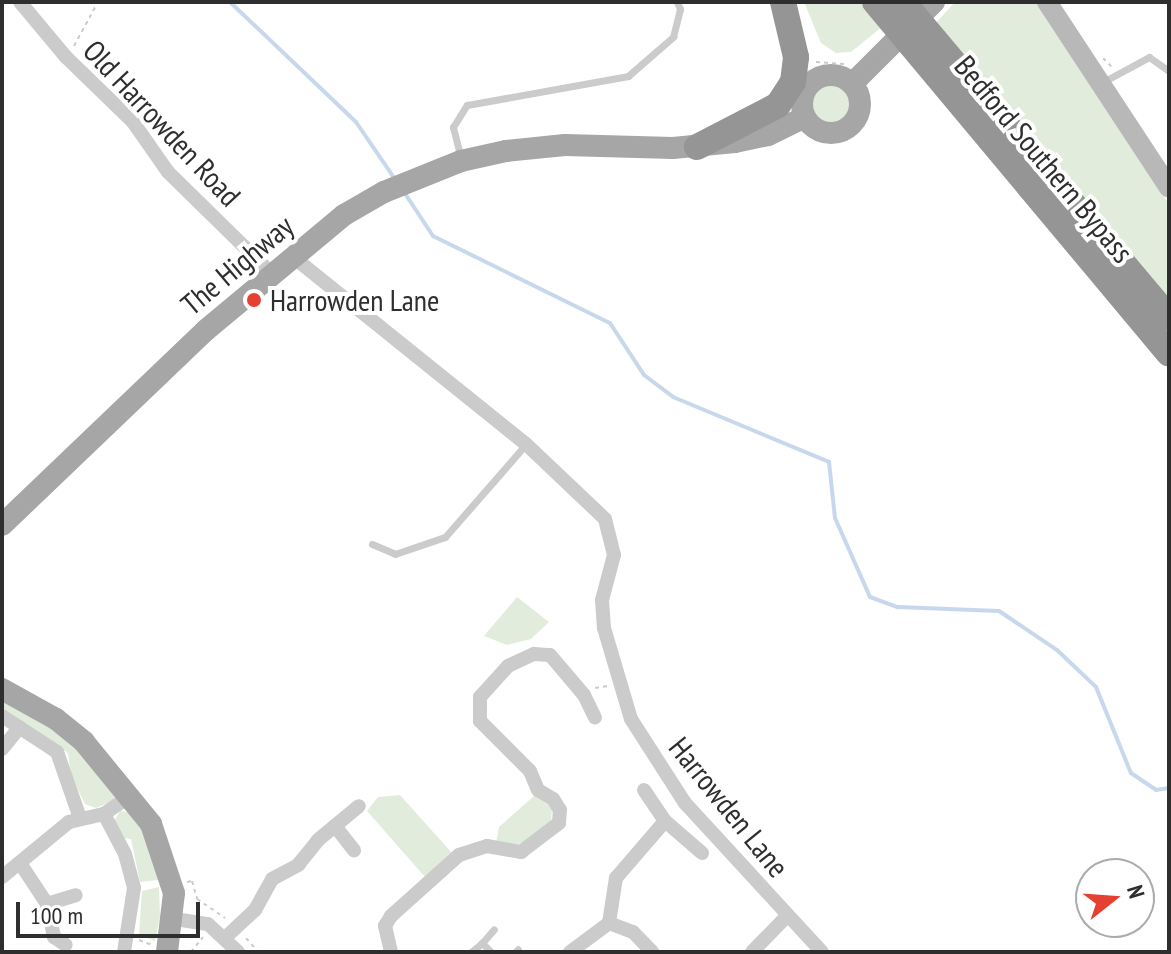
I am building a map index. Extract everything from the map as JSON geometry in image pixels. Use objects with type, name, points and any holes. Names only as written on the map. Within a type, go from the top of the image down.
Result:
[{"type":"highway","points":[[697,147],[778,105],[793,82],[796,57],[783,2]]},
{"type":"highway","points":[[793,2],[812,62],[808,86]]},
{"type":"highway","name":"Bedford Southern Bypass","points":[[875,2],[1169,353]]},
{"type":"highway","name":"Bedford Southern Bypass","points":[[922,4],[1169,318]]},
{"type":"main road","points":[[852,84],[892,46],[922,4]]},
{"type":"main road","points":[[825,76],[852,84],[859,112],[848,128],[829,133],[805,117],[802,101],[808,86],[825,76]]},
{"type":"main road","name":"The Highway","points":[[2,525],[206,330],[292,256],[384,192],[413,177],[461,161],[565,145],[697,147],[768,135],[805,117]]},
{"type":"main road","points":[[2,689],[70,730],[131,795],[158,839],[173,883],[175,919],[167,952]]},
{"type":"street","name":"Old Harrowden Road","points":[[20,2],[66,57],[133,122],[144,143],[189,194],[272,274]]},
{"type":"street","points":[[1047,2],[1169,188]]},
{"type":"street","name":"Harrowden Lane","points":[[292,256],[526,444],[593,504],[611,535],[614,555],[602,600],[618,685],[648,749],[685,803],[786,917],[822,952]]},
{"type":"street","points":[[391,952],[385,926],[391,916],[459,855],[487,846],[521,852],[559,823],[560,810],[553,799],[538,790],[530,771],[480,721],[480,697],[508,666],[534,654],[550,655],[589,691],[595,718]]},
{"type":"street","points":[[2,716],[63,760],[80,818]]},
{"type":"street","points":[[2,749],[20,727]]},
{"type":"street","points":[[644,790],[665,821],[702,853]]},
{"type":"street","points":[[2,877],[54,834],[80,818],[104,814],[131,795]]},
{"type":"street","points":[[231,932],[272,879],[298,865],[359,806]]},
{"type":"street","points":[[104,814],[125,854],[134,888],[124,952]]},
{"type":"street","points":[[570,952],[609,923],[616,878],[665,821]]},
{"type":"street","points":[[335,826],[354,850]]},
{"type":"street","points":[[20,863],[47,904],[54,937],[66,945]]},
{"type":"street","points":[[47,904],[76,895]]},
{"type":"street","points":[[752,952],[786,917]]},
{"type":"street","points":[[175,919],[208,924],[231,932]]},
{"type":"street","points":[[609,923],[633,932],[652,952]]},
{"type":"street","points":[[231,932],[238,952]]},
{"type":"lane","points":[[461,161],[453,127],[467,105],[628,76],[673,37],[680,9],[677,2]]},
{"type":"lane","points":[[1100,84],[1149,57],[1169,71]]},
{"type":"lane","points":[[372,544],[395,554],[445,537],[526,444]]},
{"type":"lane","points":[[471,952],[494,929]]},
{"type":"lane","points":[[482,943],[491,952]]},
{"type":"path","points":[[66,57],[98,2]]},
{"type":"path","points":[[589,691],[618,685]]},
{"type":"path","points":[[173,883],[192,881],[197,899],[231,932],[258,952]]},
{"type":"green space","points":[[804,2],[862,2],[882,27],[851,52],[836,53],[821,43]]},
{"type":"green space","points":[[955,2],[1036,2],[1169,204],[1169,307],[935,24]]},
{"type":"green space","points":[[832,84],[846,90],[852,104],[846,118],[832,124],[818,118],[812,104],[818,90]]},
{"type":"green space","points":[[517,597],[549,622],[531,639],[507,645],[484,636]]},
{"type":"green space","points":[[2,700],[57,727],[116,794],[113,801],[96,808],[85,804],[71,776],[68,753],[2,708]]},
{"type":"green space","points":[[400,795],[452,853],[425,877],[367,811],[378,797]]},
{"type":"green space","points":[[535,795],[552,808],[551,822],[534,839],[519,844],[496,843],[499,827]]},
{"type":"green space","points":[[120,811],[132,813],[144,833],[159,880],[140,882],[131,839],[122,838],[114,821]]},
{"type":"green space","points":[[159,887],[160,916],[155,941],[139,935],[142,891]]},
{"type":"waterway","points":[[230,2],[356,122],[394,178]]},
{"type":"waterway","points":[[404,192],[433,236],[610,323],[644,375],[673,397],[829,462],[835,518],[870,597],[898,607],[999,611],[1057,650],[1096,687],[1131,773],[1156,790],[1169,788]]},
{"type":"place","name":"Harrowden Lane","points":[[254,300]]}]
